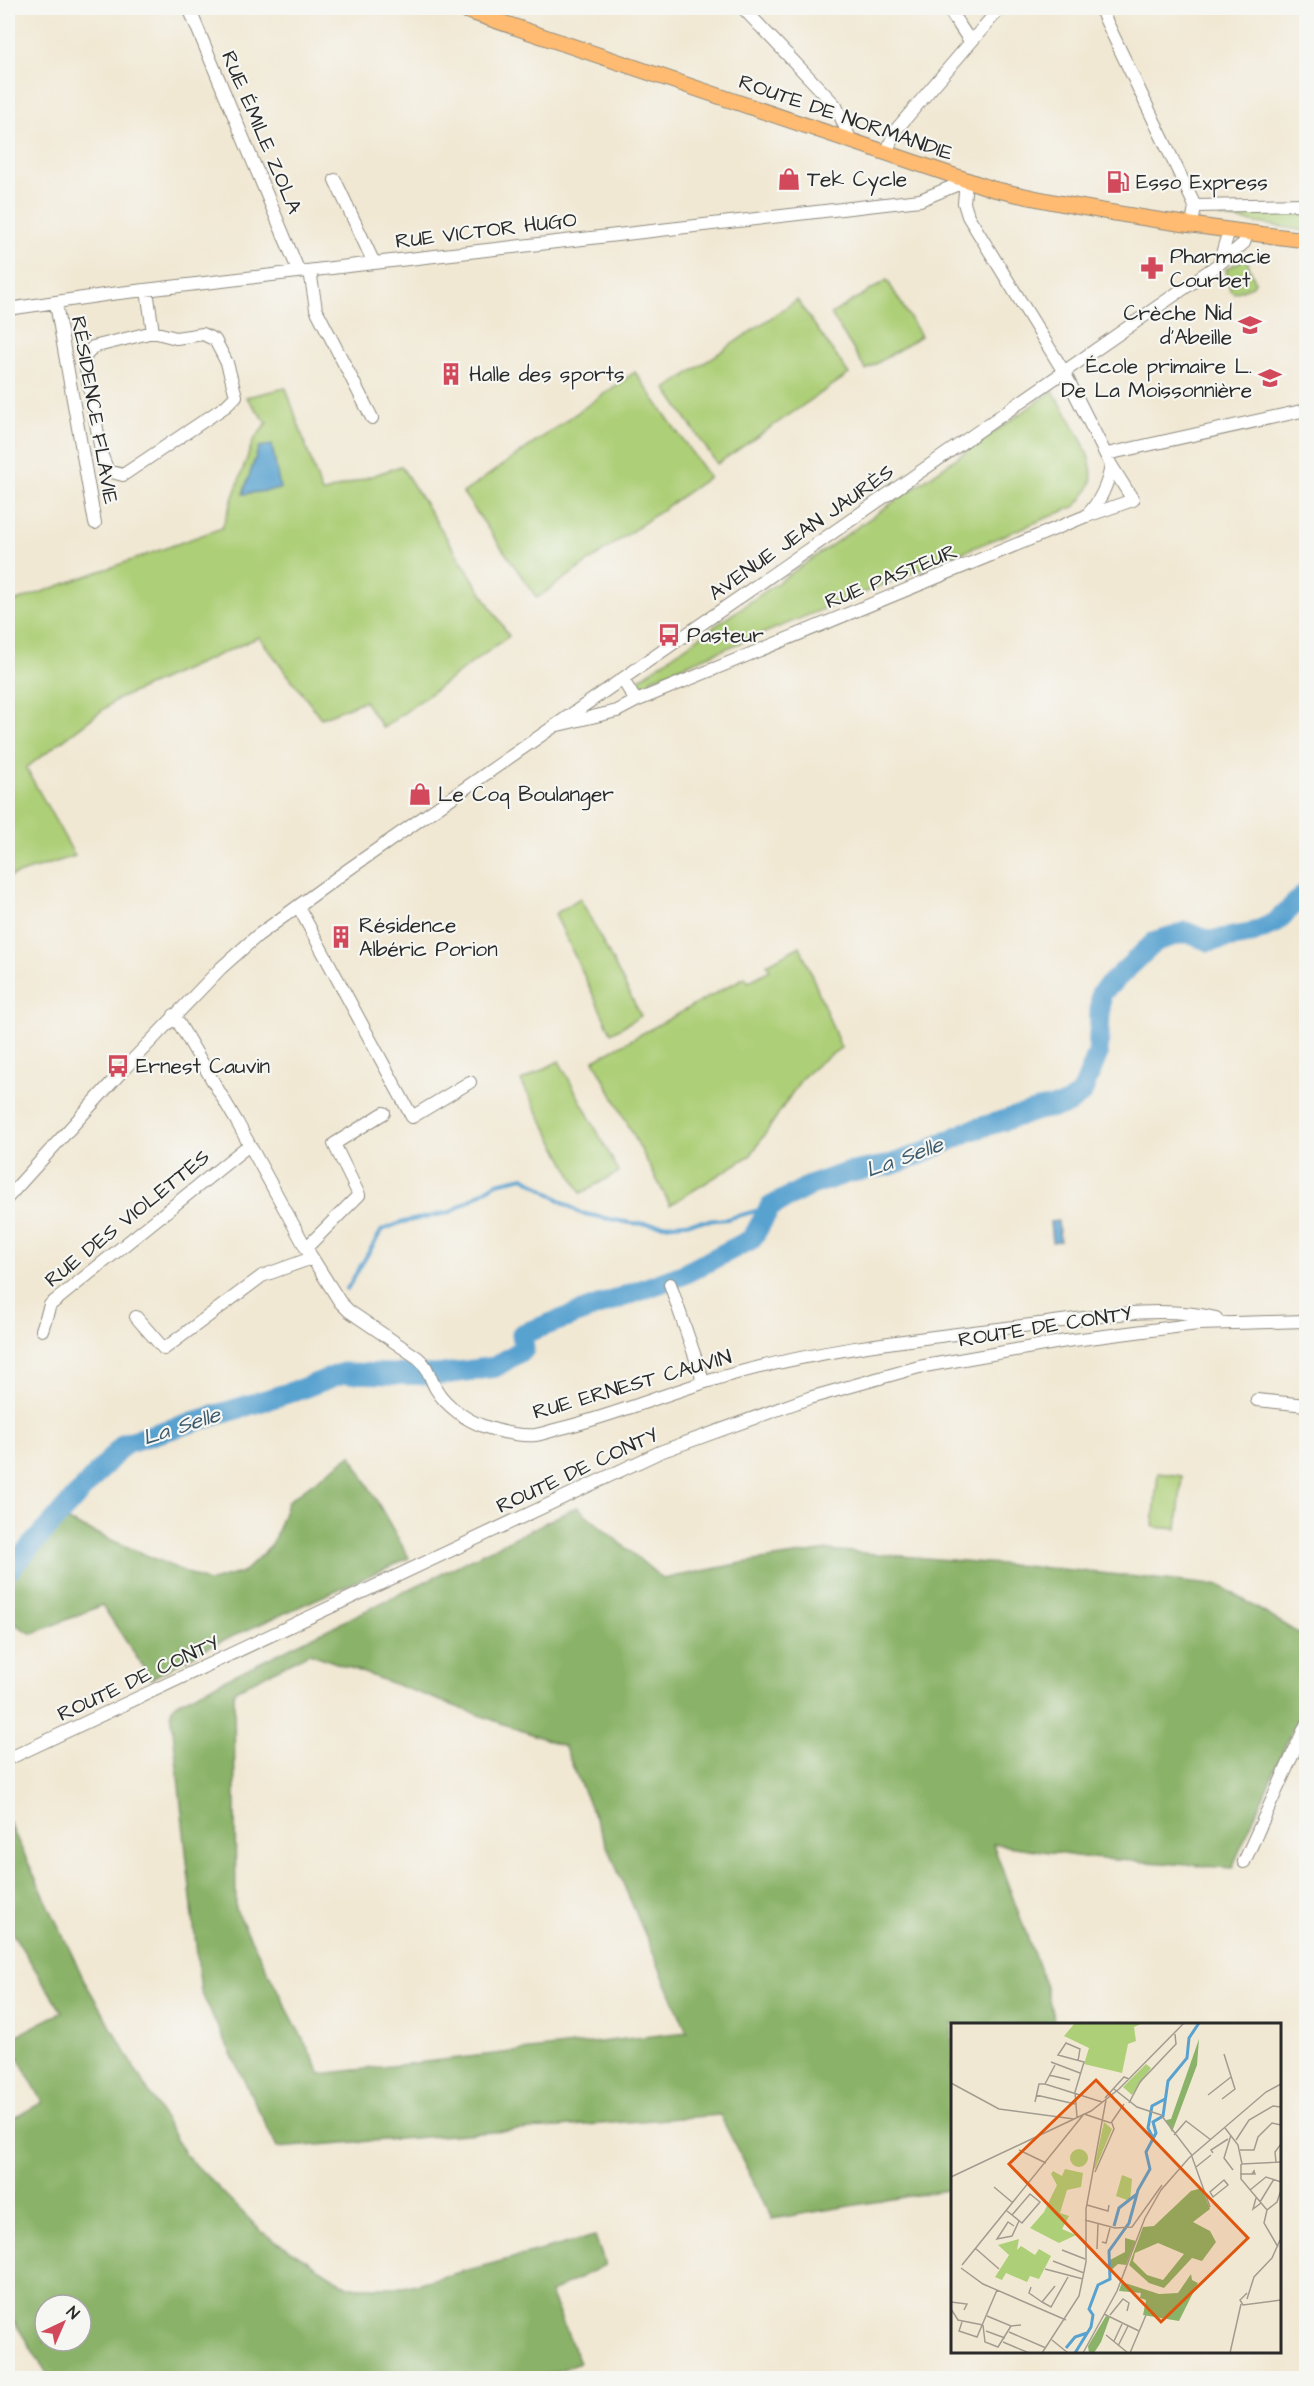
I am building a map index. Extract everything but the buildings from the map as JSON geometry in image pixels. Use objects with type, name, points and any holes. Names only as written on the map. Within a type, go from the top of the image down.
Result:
[{"type":"main road","name":"ROUTE DE NORMANDIE","points":[[459,8],[966,181],[1040,200],[1192,226],[1306,240]]},
{"type":"street","name":"RUE ÉMILE ZOLA","points":[[189,8],[304,271],[316,309],[372,418]]},
{"type":"street","points":[[743,8],[836,106],[851,141]]},
{"type":"street","points":[[948,8],[970,41]]},
{"type":"street","points":[[886,154],[895,131],[1000,8]]},
{"type":"street","points":[[1100,8],[1195,206],[1192,226]]},
{"type":"street","points":[[335,180],[374,262]]},
{"type":"street","name":"RUE VICTOR HUGO","points":[[8,309],[374,262],[920,200],[966,181]]},
{"type":"street","points":[[966,181],[964,203],[968,216],[1064,372],[1109,459],[1102,495],[1086,516]]},
{"type":"street","points":[[1195,206],[1306,204]]},
{"type":"street","points":[[1219,264],[1229,230]]},
{"type":"street","name":"AVENUE JEAN JAURÈS","points":[[8,1197],[174,1015],[220,968],[256,936],[1219,264],[1244,243],[1246,232]]},
{"type":"street","points":[[147,290],[153,332]]},
{"type":"street","name":"RÉSIDENCE FLAVIE","points":[[56,304],[95,523]]},
{"type":"street","points":[[153,332],[176,338],[204,334],[215,340],[227,363],[236,396],[226,406],[123,475],[108,471],[102,456],[84,358],[93,347],[153,332]]},
{"type":"street","points":[[1109,459],[1306,410]]},
{"type":"street","name":"RUE PASTEUR","points":[[558,725],[617,711],[636,701],[1086,516],[1133,500],[1109,459]]},
{"type":"street","points":[[623,680],[636,701]]},
{"type":"street","points":[[298,906],[412,1117],[470,1082]]},
{"type":"street","name":"RUE ERNEST CAUVIN","points":[[174,1015],[309,1253],[340,1302],[349,1311],[418,1358],[447,1402],[465,1417],[484,1426],[511,1433],[535,1435],[581,1423],[702,1383],[834,1350],[1076,1319],[1155,1312],[1197,1319]]},
{"type":"street","points":[[136,1317],[164,1349],[262,1276],[309,1253],[359,1195],[334,1144],[384,1113]]},
{"type":"street","name":"RUE DES VIOLETTES","points":[[42,1330],[50,1305],[250,1146]]},
{"type":"street","points":[[670,1284],[701,1374],[702,1383]]},
{"type":"street","points":[[1197,1319],[1230,1322],[1306,1321]]},
{"type":"street","name":"ROUTE DE CONTY","points":[[8,1759],[660,1452],[735,1424],[809,1398],[919,1367],[1197,1319]]},
{"type":"street","points":[[1257,1400],[1306,1405]]},
{"type":"street","points":[[1244,1862],[1306,1725]]},
{"type":"green space","points":[[1223,211],[1253,211],[1254,215],[1306,214],[1306,231],[1221,217]]},
{"type":"green space","points":[[1246,258],[1255,281],[1253,286],[1234,293],[1230,290],[1226,269]]},
{"type":"green space","points":[[887,280],[921,336],[866,370],[831,314]]},
{"type":"green space","points":[[797,300],[849,374],[717,464],[666,389]]},
{"type":"green space","points":[[635,372],[709,477],[537,598],[463,493]]},
{"type":"green space","points":[[286,388],[322,493],[401,466],[509,636],[383,728],[364,701],[321,718],[259,637],[116,700],[26,768],[75,856],[8,877],[8,604],[222,528],[253,441],[267,423],[246,397]]},
{"type":"green space","points":[[1053,391],[1079,435],[1092,472],[1090,486],[1076,506],[651,679],[652,684],[639,689],[635,682]]},
{"type":"green space","points":[[580,898],[641,1016],[611,1033],[555,914]]},
{"type":"green space","points":[[800,946],[841,1048],[802,1078],[751,1155],[670,1205],[594,1060],[745,977],[748,982],[770,970],[767,964]]},
{"type":"green space","points":[[559,1061],[619,1172],[581,1193],[521,1081]]},
{"type":"green space","points":[[351,1455],[409,1558],[204,1649],[151,1679],[102,1605],[32,1634],[8,1620],[8,1578],[63,1519],[208,1582],[243,1572],[272,1545],[288,1501]]},
{"type":"green space","points":[[1158,1473],[1182,1476],[1177,1529],[1153,1527]]},
{"type":"green space","points":[[577,1507],[663,1579],[742,1563],[828,1550],[1072,1570],[1221,1586],[1306,1638],[1306,1698],[1232,1868],[1090,1858],[993,1844],[1046,1987],[1055,2023],[951,2023],[951,2189],[772,2219],[720,2115],[277,2148],[201,1992],[171,1711],[175,1704]],"holes":[[[309,1653],[564,1746],[687,2032],[321,2074],[236,1910],[234,1691]]]},
{"type":"green space","points":[[8,1820],[86,1984],[184,2153],[262,2232],[348,2287],[404,2287],[595,2236],[605,2265],[550,2293],[580,2363],[536,2378],[50,2378],[34,2353],[93,2353],[93,2293],[33,2293],[33,2351],[8,2312],[8,2121],[43,2102],[8,2040],[62,2012],[8,1926]]},
{"type":"water","points":[[272,445],[280,489],[243,494],[259,447]]},
{"type":"water","points":[[1058,1221],[1060,1241],[1052,1242],[1050,1222]]},
{"type":"waterway","name":"La Selle","points":[[8,1571],[125,1443],[298,1390],[343,1373],[437,1375],[495,1367],[524,1349],[522,1334],[682,1275],[752,1239],[770,1207],[811,1185],[847,1173],[890,1165],[921,1154],[969,1131],[1038,1110],[1066,1105],[1082,1093],[1098,1053],[1101,993],[1156,941],[1186,932],[1209,941],[1250,934],[1275,923],[1306,893]]},
{"type":"waterway","points":[[347,1289],[382,1230],[403,1222],[451,1212],[497,1183],[524,1177],[580,1213],[630,1223],[663,1225],[727,1219],[770,1207]]},
{"type":"place","name":"Tek Cycle","points":[[789,179]]},
{"type":"place","name":"Esso Express","points":[[1118,182]]},
{"type":"place","name":"Pharmacie Courbet","points":[[1152,268]]},
{"type":"place","name":"Crèche Nid d'Abeille","points":[[1250,325]]},
{"type":"place","name":"Halle des sports","points":[[451,374]]},
{"type":"place","name":"École primaire L. De La Moissonnière","points":[[1270,378]]},
{"type":"place","name":"Pasteur","points":[[669,635]]},
{"type":"place","name":"Le Coq Boulanger","points":[[420,794]]},
{"type":"place","name":"Résidence Albéric Porion","points":[[341,937]]},
{"type":"place","name":"Ernest Cauvin","points":[[118,1066]]}]
